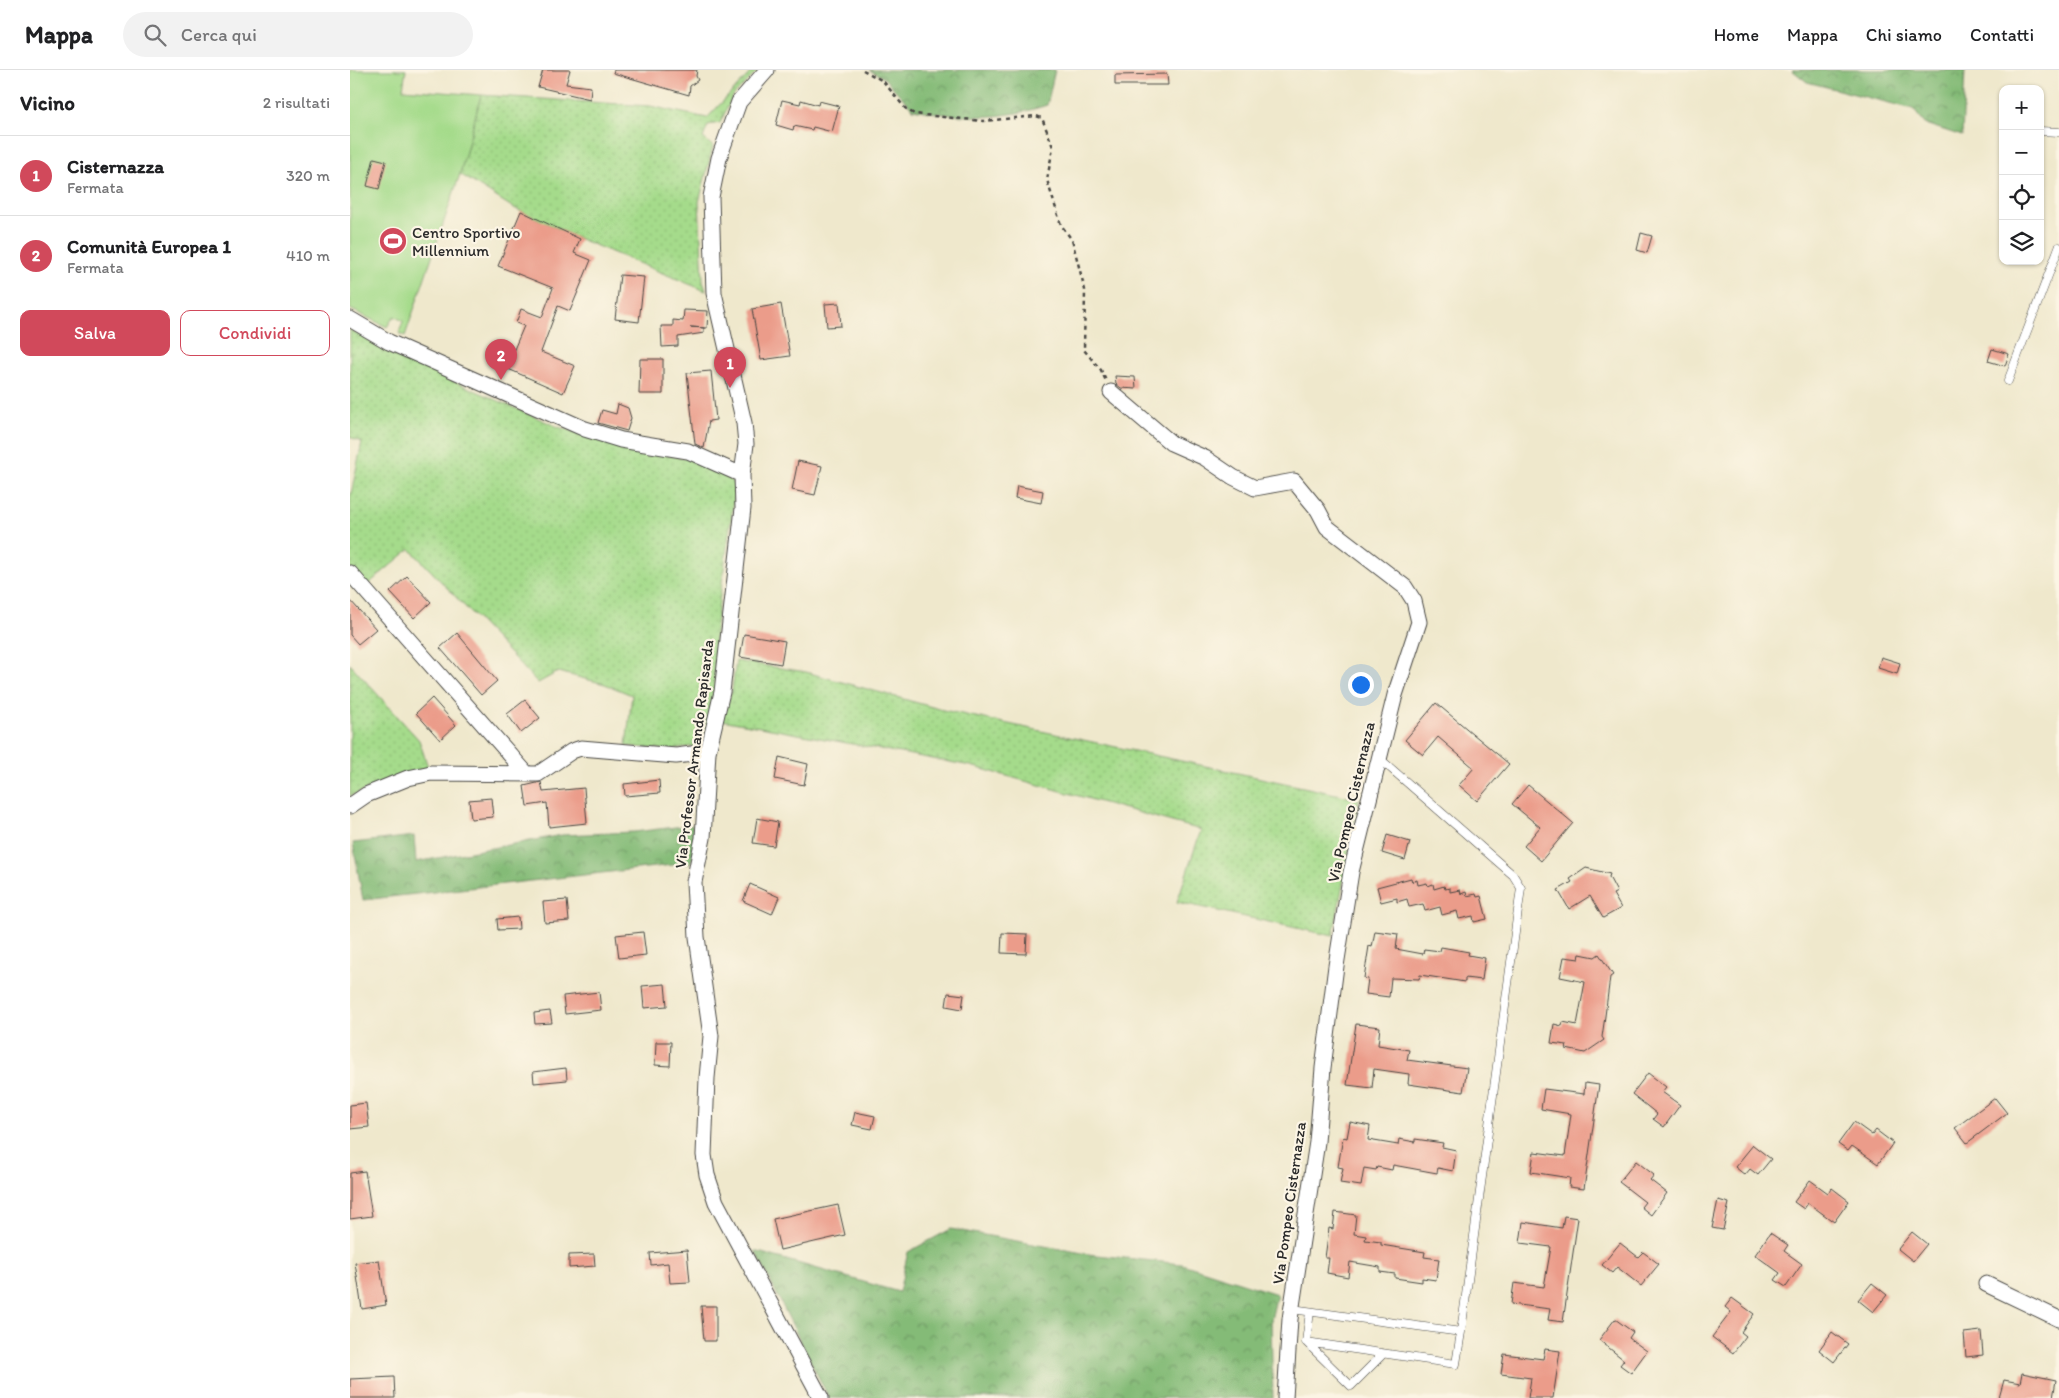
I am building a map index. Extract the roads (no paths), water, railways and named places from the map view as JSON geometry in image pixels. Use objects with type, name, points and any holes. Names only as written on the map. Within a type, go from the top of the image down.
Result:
[{"type":"street","name":"Via Professor Armando Rapisarda","points":[[767,70],[739,102],[720,158],[711,205],[714,293],[744,424],[746,444],[742,475],[743,508],[722,692],[708,752],[703,838],[694,882],[694,903],[711,1036],[707,1078],[704,1155],[707,1175],[716,1202],[821,1398]]},
{"type":"street","points":[[350,319],[389,342],[585,429],[621,440],[688,451],[742,475]]},
{"type":"street","name":"Via Pompeo Cisternazza","points":[[1111,392],[1171,443],[1205,458],[1233,477],[1255,488],[1294,481],[1318,510],[1327,527],[1405,587],[1414,601],[1419,622],[1399,682],[1351,872],[1336,966],[1323,1068],[1317,1142],[1292,1309],[1285,1398]]},
{"type":"street","points":[[350,573],[527,774]]},
{"type":"street","points":[[350,806],[366,795],[408,778],[431,773],[538,774],[572,751],[581,748],[676,756],[708,752]]},
{"type":"street","points":[[1986,1284],[2059,1318]]},
{"type":"lane","points":[[2044,131],[2059,132]]},
{"type":"lane","points":[[2008,381],[2059,246]]},
{"type":"lane","points":[[1306,1342],[1456,1364],[1521,888],[1513,875],[1379,758]]},
{"type":"lane","points":[[1292,1309],[1461,1332]]},
{"type":"lane","points":[[1306,1342],[1310,1312]]},
{"type":"lane","points":[[1306,1342],[1351,1386],[1383,1354]]},
{"type":"place","name":"Centro Sportivo Millennium","points":[[393,241]]},
{"type":"place","name":"Comunità Europea 1","points":[[501,380]]},
{"type":"place","name":"Cisternazza","points":[[730,388]]}]
